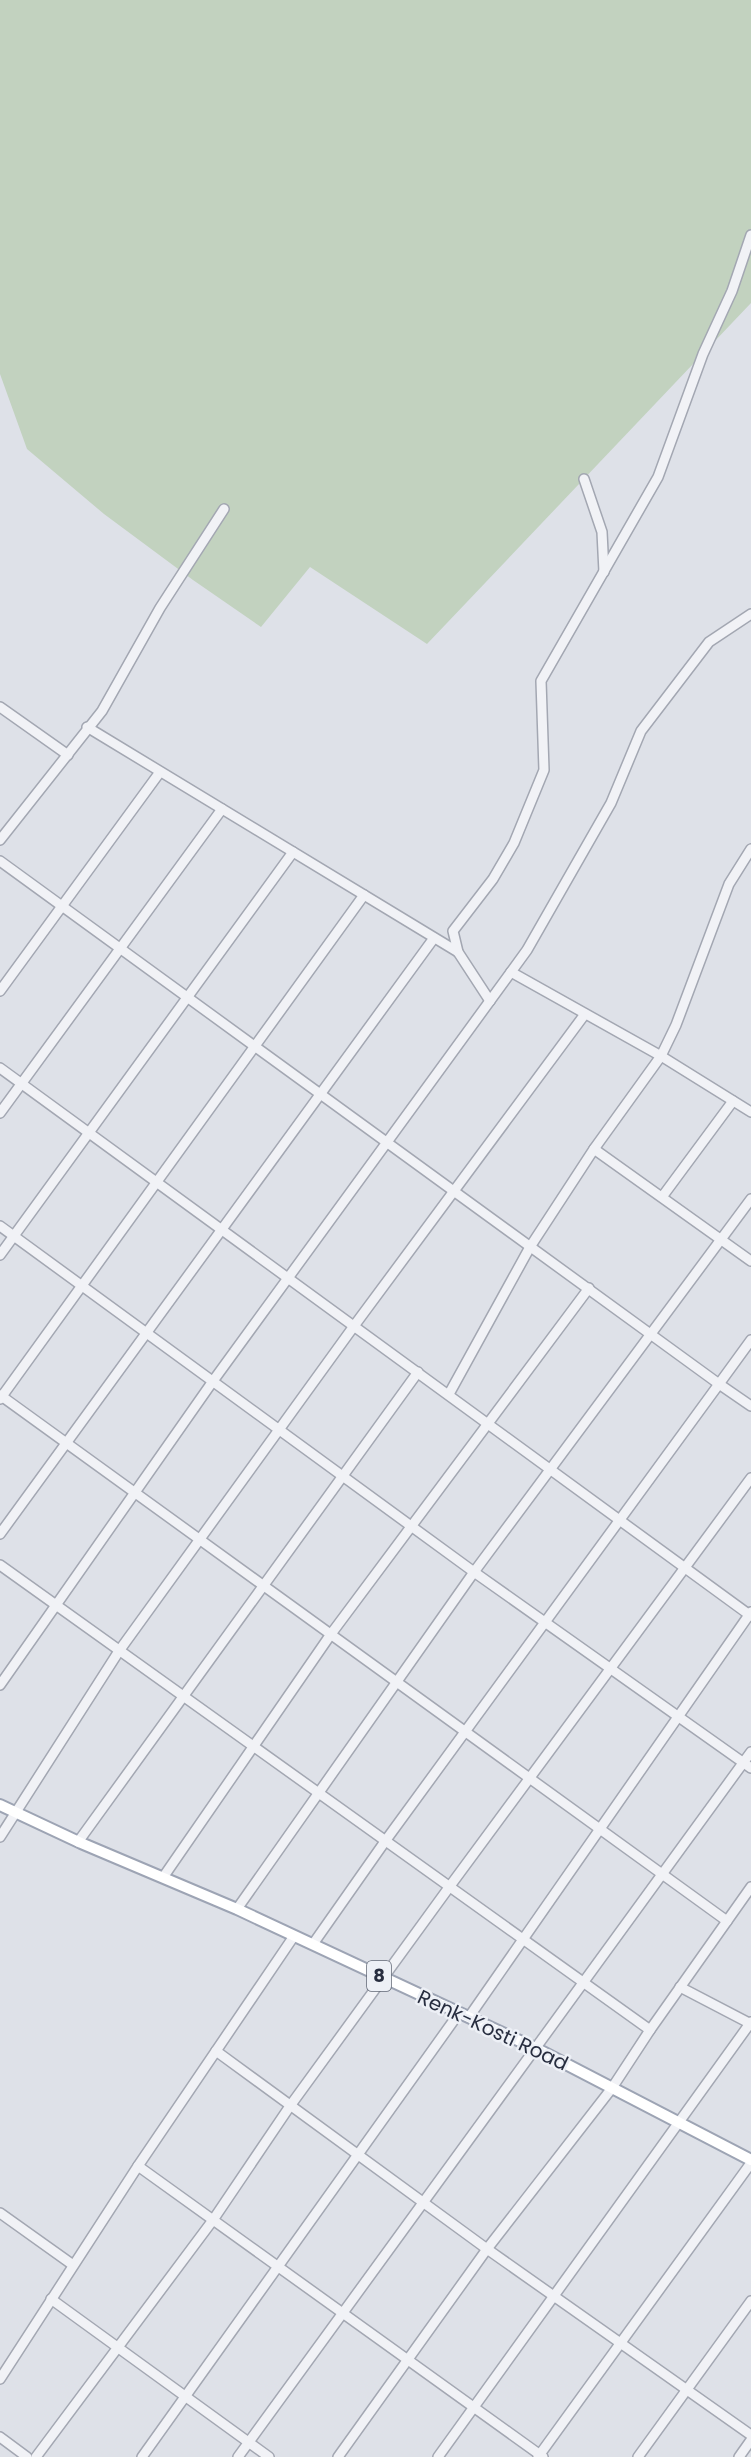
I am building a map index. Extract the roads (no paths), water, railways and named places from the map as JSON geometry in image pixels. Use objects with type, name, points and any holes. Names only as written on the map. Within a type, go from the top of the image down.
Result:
[{"type":"main road","name":"Renk-Kosti Road","points":[[0,1805],[78,1842],[164,1876],[237,1909],[537,2049],[681,2122],[751,2162]]},
{"type":"street","points":[[490,1001],[458,952],[453,931],[493,879],[514,843],[544,770],[541,681],[658,477],[703,354],[732,291],[751,235]]},
{"type":"street","points":[[584,479],[602,532],[604,572]]},
{"type":"street","points":[[0,840],[68,755],[87,727],[102,711],[160,608],[224,509]]},
{"type":"street","points":[[0,1684],[134,1492],[511,972],[567,884],[606,813],[641,730],[709,642],[751,614]]},
{"type":"street","points":[[2,712],[68,755]]},
{"type":"street","points":[[87,727],[458,952]]},
{"type":"street","points":[[0,991],[160,772]]},
{"type":"street","points":[[0,1113],[222,809]]},
{"type":"street","points":[[449,1394],[530,1246],[594,1149],[661,1056],[676,1025],[729,884],[751,849]]},
{"type":"street","points":[[0,1255],[293,852]]},
{"type":"street","points":[[0,861],[64,905],[751,1406]]},
{"type":"street","points":[[364,895],[257,1047],[1,1396],[727,1921]]},
{"type":"street","points":[[0,1534],[434,938]]},
{"type":"street","points":[[511,972],[661,1056],[751,1112]]},
{"type":"street","points":[[0,1837],[119,1650],[354,1326],[585,1014]]},
{"type":"street","points":[[0,1068],[750,1614],[521,1939],[359,2155],[142,2457]]},
{"type":"street","points":[[662,1197],[733,1101]]},
{"type":"street","points":[[594,1149],[751,1261]]},
{"type":"street","points":[[237,1909],[317,1792],[474,1572],[751,1199]]},
{"type":"street","points":[[0,1226],[474,1572],[747,1765]]},
{"type":"street","points":[[164,1876],[331,1634],[589,1288]]},
{"type":"street","points":[[313,1944],[386,1840],[751,1341]]},
{"type":"street","points":[[78,1842],[418,1372]]},
{"type":"street","points":[[36,2457],[213,2220],[290,2106],[751,1478]]},
{"type":"street","points":[[0,1565],[650,2030]]},
{"type":"street","points":[[238,2457],[537,2049],[662,1874],[747,1765],[751,1752]]},
{"type":"street","points":[[338,2457],[487,2248],[612,2088],[751,1887]]},
{"type":"street","points":[[0,2379],[138,2166],[294,1936]]},
{"type":"street","points":[[438,2457],[751,2023],[680,1987]]},
{"type":"street","points":[[216,2050],[487,2248],[751,2435]]},
{"type":"street","points":[[138,2166],[540,2456],[751,2162]]},
{"type":"street","points":[[0,2213],[73,2265]]},
{"type":"street","points":[[51,2299],[116,2349],[269,2457]]},
{"type":"street","points":[[639,2457],[751,2301]]},
{"type":"street","points":[[0,2437],[27,2457]]},
{"type":"street","points":[[739,2457],[751,2440]]}]
